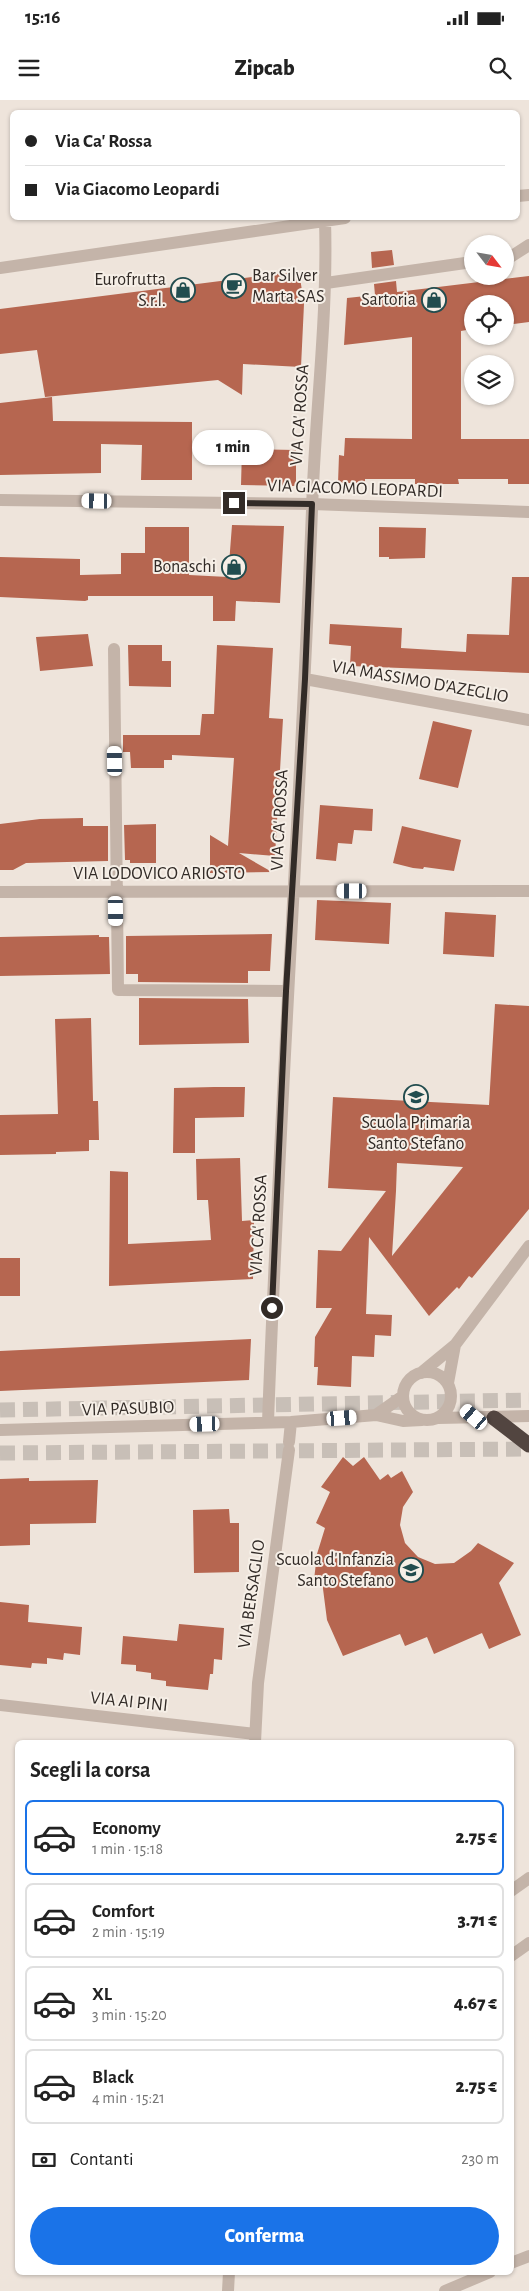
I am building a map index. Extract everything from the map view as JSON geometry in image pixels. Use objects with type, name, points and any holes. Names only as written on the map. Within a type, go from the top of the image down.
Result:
[{"type":"highway","points":[[494,1418],[529,1445]]},
{"type":"street","points":[[0,268],[326,220]]},
{"type":"street","name":"VIA CA' ROSSA","points":[[268,1422],[286,991],[294,891],[312,504],[326,284],[326,220]]},
{"type":"street","points":[[514,255],[529,246]]},
{"type":"street","points":[[326,284],[464,263]]},
{"type":"street","name":"VIA GIACOMO LEOPARDI","points":[[0,500],[312,504],[529,512]]},
{"type":"street","points":[[114,649],[118,990],[286,991]]},
{"type":"street","name":"VIA MASSIMO D'AZEGLIO","points":[[305,679],[529,720]]},
{"type":"street","name":"VIA LODOVICO ARIOSTO","points":[[0,892],[529,891]]},
{"type":"street","points":[[376,1415],[403,1396],[408,1381],[421,1373],[455,1345],[529,1246]]},
{"type":"street","points":[[438,1418],[450,1406],[451,1398],[448,1383],[455,1345]]},
{"type":"street","points":[[421,1373],[436,1373],[448,1383]]},
{"type":"street","points":[[403,1396],[408,1411],[422,1420],[529,1416]]},
{"type":"street","points":[[451,1398],[474,1417]]},
{"type":"street","name":"VIA PASUBIO","points":[[0,1430],[291,1422],[376,1415],[403,1421],[422,1420]]},
{"type":"street","name":"VIA BERSAGLIO","points":[[255,1738],[258,1683],[291,1422]]},
{"type":"street","name":"VIA AI PINI","points":[[0,1705],[255,1738]]},
{"type":"street","points":[[514,1889],[529,1878]]},
{"type":"street","points":[[514,1954],[529,1943]]},
{"type":"street","points":[[514,2263],[529,2256]]},
{"type":"street","points":[[228,2291],[229,2275]]},
{"type":"street","points":[[445,2291],[483,2275]]},
{"type":"building","points":[[392,250],[394,265],[372,268],[371,252]]},
{"type":"building","points":[[299,271],[304,304],[301,367],[243,364],[242,395],[218,380],[45,397],[37,350],[0,354],[0,309]]},
{"type":"building","points":[[529,276],[529,322],[514,324],[514,295],[464,295],[464,330],[461,331],[461,439],[529,439],[529,484],[508,484],[508,479],[458,479],[459,484],[415,484],[415,479],[365,479],[365,483],[338,483],[339,455],[344,456],[345,438],[412,439],[412,337],[344,345],[347,298],[375,295],[374,284],[396,281],[397,292],[464,284],[514,285],[514,278]]},
{"type":"building","points":[[52,397],[53,421],[192,422],[192,480],[141,480],[142,445],[101,444],[101,473],[0,475],[0,403]]},
{"type":"building","points":[[242,449],[296,450],[296,486],[241,485]]},
{"type":"building","points":[[232,525],[284,526],[280,603],[236,601],[235,621],[213,621],[213,596],[88,596],[88,600],[85,601],[0,597],[0,557],[80,559],[80,575],[121,574],[121,553],[145,553],[145,527],[189,527],[189,575],[228,577]]},
{"type":"building","points":[[379,527],[426,528],[425,558],[389,559],[389,557],[379,557]]},
{"type":"building","points":[[512,577],[529,577],[529,673],[350,666],[351,646],[329,644],[330,624],[402,628],[401,648],[466,652],[467,634],[509,635]]},
{"type":"building","points":[[88,634],[93,666],[40,671],[36,637]]},
{"type":"building","points":[[128,645],[162,645],[162,661],[171,661],[171,687],[129,686]]},
{"type":"building","points":[[217,645],[273,648],[269,718],[283,719],[275,856],[239,853],[272,872],[210,873],[210,835],[228,846],[234,758],[172,755],[172,760],[164,760],[164,768],[131,768],[130,752],[123,752],[123,735],[200,735],[202,714],[214,714]]},
{"type":"building","points":[[433,721],[472,730],[458,788],[419,779]]},
{"type":"building","points":[[320,805],[373,809],[372,831],[354,830],[352,844],[338,843],[336,861],[316,859]]},
{"type":"building","points":[[83,818],[83,826],[108,826],[108,861],[26,863],[13,870],[0,870],[0,824],[40,819]]},
{"type":"building","points":[[156,824],[156,863],[130,863],[130,860],[125,860],[124,825]]},
{"type":"building","points":[[402,826],[461,840],[454,871],[424,867],[423,869],[413,868],[393,863]]},
{"type":"building","points":[[317,900],[391,903],[389,944],[315,940]]},
{"type":"building","points":[[445,912],[496,915],[494,957],[443,954]]},
{"type":"building","points":[[272,934],[270,971],[248,971],[248,983],[138,982],[138,974],[126,974],[126,936]]},
{"type":"building","points":[[99,935],[99,937],[109,937],[110,974],[0,976],[0,937]]},
{"type":"building","points":[[139,998],[248,999],[249,1043],[139,1045]]},
{"type":"building","points":[[495,1004],[529,1006],[529,1209],[472,1278],[469,1276],[459,1289],[457,1287],[429,1316],[369,1237],[366,1314],[392,1315],[391,1336],[375,1335],[374,1357],[352,1356],[351,1387],[317,1385],[318,1367],[314,1367],[315,1337],[332,1308],[316,1308],[318,1250],[341,1251],[386,1191],[328,1188],[333,1097],[489,1105]],"holes":[[[397,1163],[463,1167],[392,1256]]]},
{"type":"building","points":[[91,1018],[93,1101],[98,1101],[99,1140],[89,1140],[89,1151],[56,1152],[56,1154],[0,1155],[0,1115],[58,1114],[55,1019]]},
{"type":"building","points":[[245,1087],[244,1117],[195,1118],[195,1153],[173,1153],[174,1088]]},
{"type":"building","points":[[240,1158],[242,1221],[254,1220],[253,1279],[109,1286],[110,1171],[128,1172],[128,1244],[211,1240],[208,1200],[197,1200],[196,1159]]},
{"type":"building","points":[[0,1258],[20,1258],[20,1296],[0,1296]]},
{"type":"building","points":[[251,1339],[249,1380],[0,1391],[0,1351]]},
{"type":"building","points":[[343,1457],[353,1466],[364,1457],[380,1480],[388,1474],[391,1478],[402,1471],[413,1492],[403,1507],[400,1525],[405,1543],[418,1557],[435,1564],[454,1563],[471,1551],[478,1543],[514,1563],[499,1583],[521,1635],[489,1649],[482,1633],[434,1654],[427,1637],[405,1646],[400,1634],[343,1656],[327,1620],[322,1581],[314,1580],[317,1554],[325,1528],[316,1523],[330,1492],[321,1487]]},
{"type":"building","points":[[29,1478],[29,1481],[98,1480],[96,1523],[30,1524],[30,1545],[0,1546],[0,1479]]},
{"type":"building","points":[[229,1509],[230,1523],[239,1523],[239,1572],[194,1573],[193,1510]]},
{"type":"building","points":[[0,1602],[29,1605],[28,1622],[82,1627],[80,1655],[64,1653],[63,1660],[47,1658],[47,1664],[32,1663],[31,1668],[0,1665]]},
{"type":"building","points":[[179,1624],[224,1628],[222,1660],[214,1659],[213,1674],[210,1674],[208,1690],[166,1686],[166,1681],[151,1679],[151,1673],[136,1671],[136,1665],[121,1664],[123,1636],[177,1641]]},
{"type":"tunnel","points":[[0,1410],[529,1400]]},
{"type":"tunnel","points":[[0,1453],[529,1449]]},
{"type":"place","name":"Bar Silver Marta SAS","points":[[234,286]]},
{"type":"place","name":"Eurofrutta S.r.l.","points":[[183,290]]},
{"type":"place","name":"Sartoria","points":[[434,300]]},
{"type":"place","name":"Bonaschi","points":[[234,567]]},
{"type":"place","name":"Scuola Primaria Santo Stefano","points":[[416,1097]]},
{"type":"place","name":"Scuola d'Infanzia Santo Stefano","points":[[411,1570]]},
{"type":"route","points":[[234,503],[312,504],[294,891],[286,991],[272,1308]]}]
